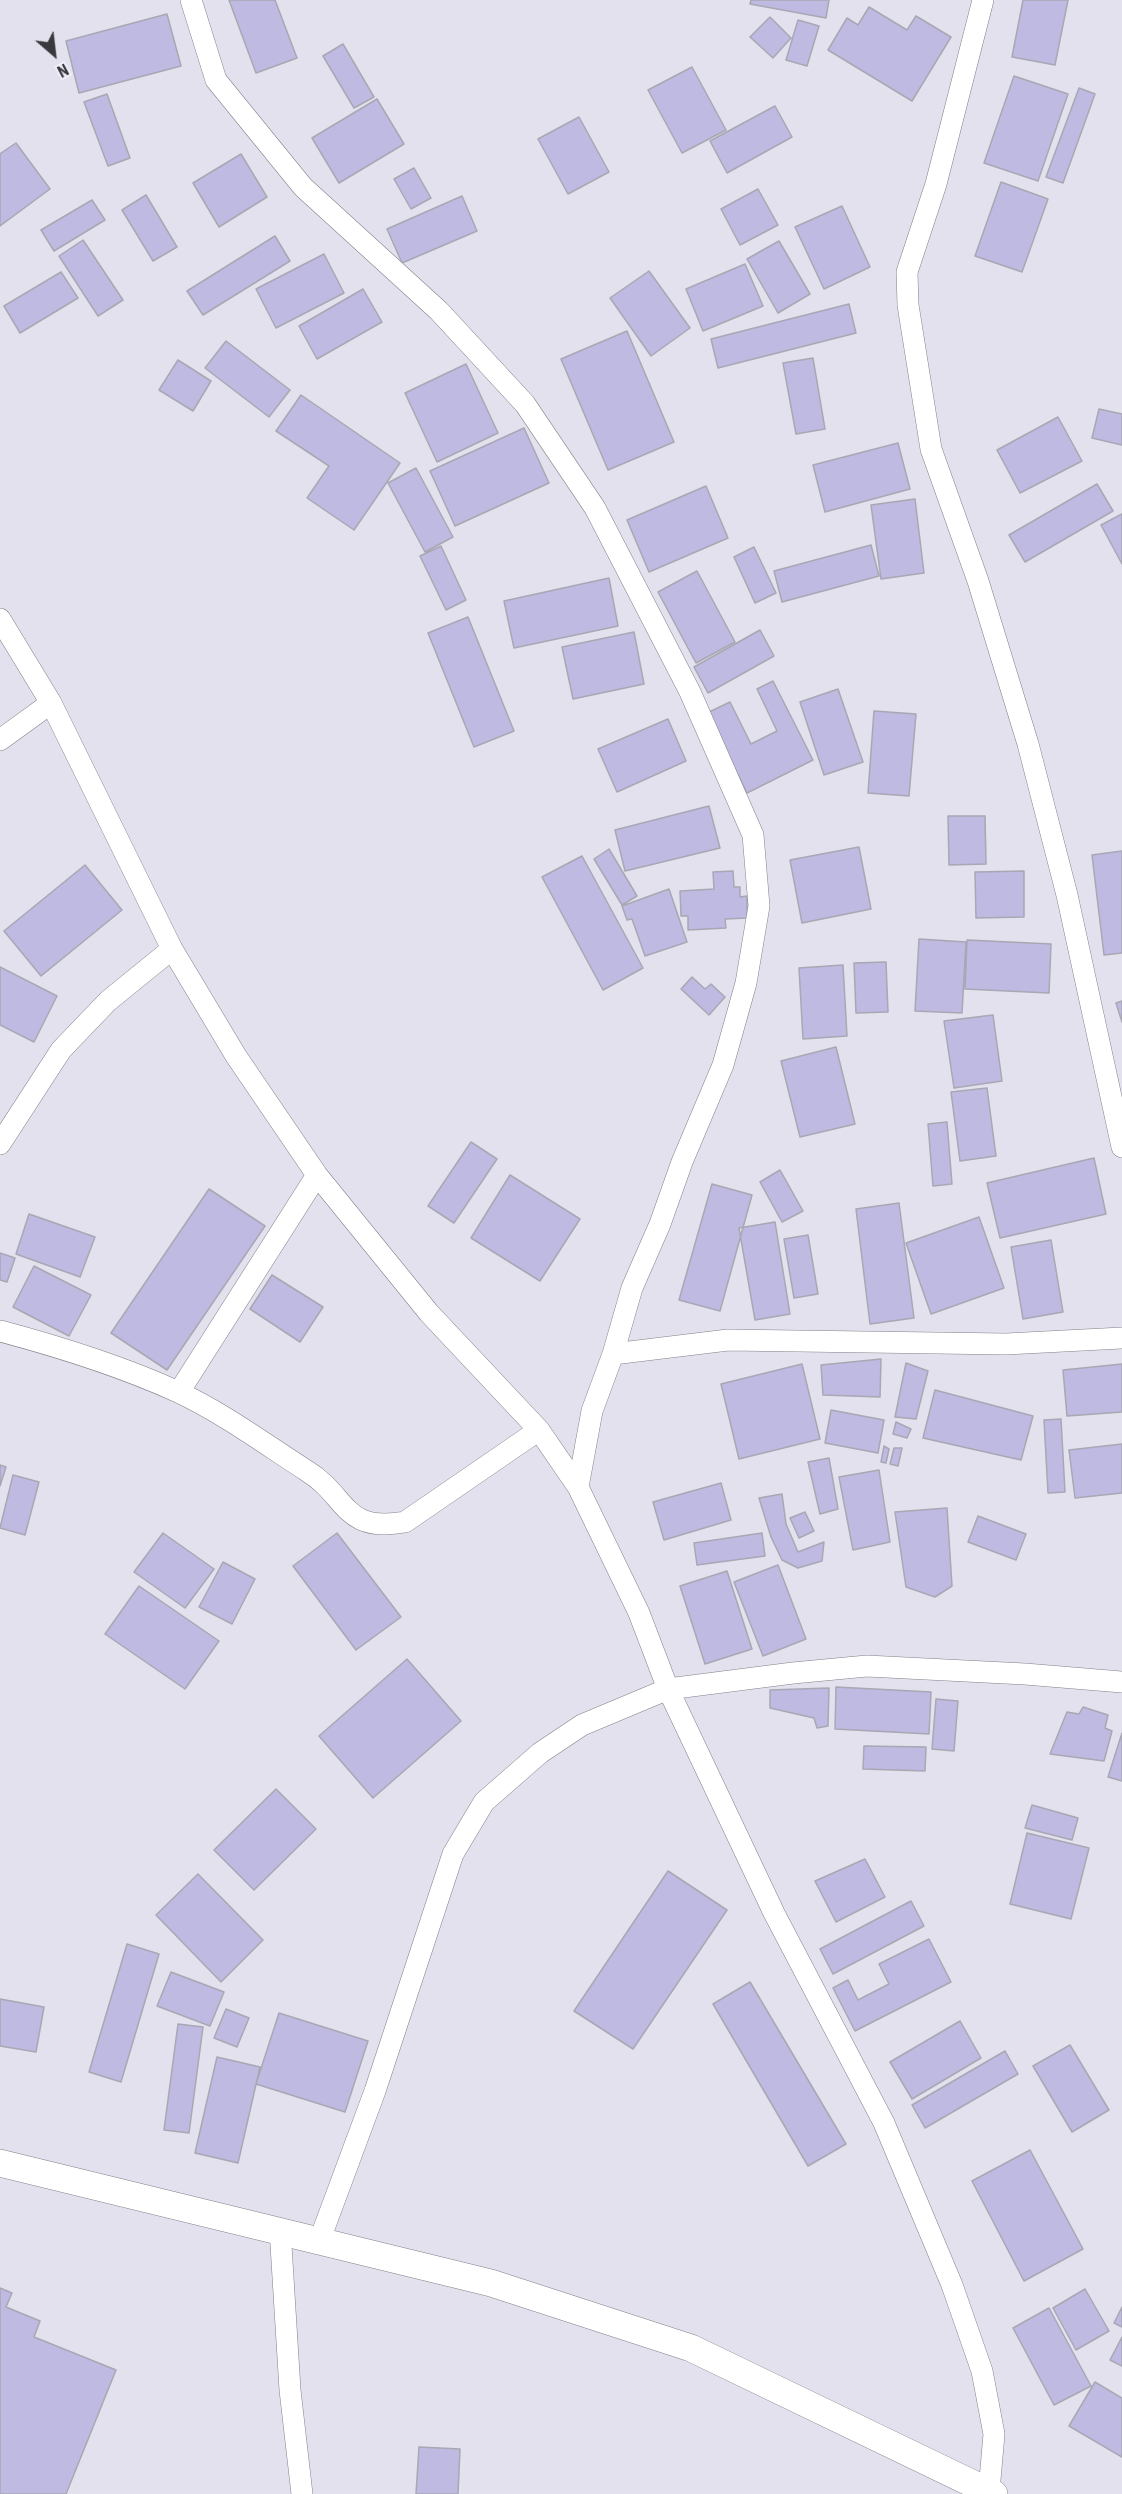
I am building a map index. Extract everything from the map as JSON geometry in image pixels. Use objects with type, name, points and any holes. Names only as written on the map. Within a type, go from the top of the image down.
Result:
[{"type":"street","points":[[191,0],[216,80],[303,186],[439,311],[525,404],[595,508],[690,692],[753,835],[759,906],[746,983],[723,1065],[632,1288],[613,1354],[592,1411],[578,1487]]},
{"type":"street","points":[[983,0],[936,184],[907,272],[908,305],[931,449],[978,581],[1028,744],[1066,895],[1122,1147]]},
{"type":"street","points":[[0,619],[51,703],[171,949],[236,1056],[317,1175],[429,1313],[539,1430],[578,1487],[639,1614],[668,1689],[774,1913],[884,2123],[952,2285],[982,2371],[994,2434],[992,2492],[691,2348],[491,2283],[280,2229],[0,2163]]},
{"type":"street","points":[[0,740],[51,703]]},
{"type":"street","points":[[0,1144],[62,1050],[108,1001],[171,949]]},
{"type":"street","points":[[178,1392],[317,1175]]},
{"type":"street","points":[[0,1331],[62,1347],[178,1392],[313,1475],[347,1512],[380,1526],[405,1522],[539,1430]]},
{"type":"street","points":[[613,1354],[728,1340],[1006,1344],[1122,1338]]},
{"type":"street","points":[[320,2239],[375,2091],[453,1854],[484,1802],[540,1753],[582,1725],[668,1689],[867,1666],[1025,1674],[1122,1682]]},
{"type":"street","points":[[280,2229],[290,2390],[302,2494]]},
{"type":"building","points":[[229,0],[275,0],[297,58],[256,73]]},
{"type":"building","points":[[751,0],[829,0],[826,18],[750,4]]},
{"type":"building","points":[[1023,0],[1068,0],[1055,65],[1012,57]]},
{"type":"building","points":[[869,7],[907,30],[916,16],[951,37],[912,101],[828,50],[847,18],[858,25]]},
{"type":"building","points":[[167,14],[181,66],[79,93],[66,41]]},
{"type":"building","points":[[770,17],[791,38],[773,58],[750,37]]},
{"type":"building","points":[[798,20],[819,26],[807,66],[786,60]]},
{"type":"building","points":[[343,44],[374,97],[354,108],[323,56]]},
{"type":"building","points":[[692,67],[726,130],[682,153],[648,90]]},
{"type":"building","points":[[1014,76],[1068,94],[1038,181],[984,163]]},
{"type":"building","points":[[1079,88],[1095,94],[1063,183],[1046,177]]},
{"type":"building","points":[[107,94],[130,158],[108,166],[84,102]]},
{"type":"building","points":[[377,99],[404,144],[339,183],[312,138]]},
{"type":"building","points":[[775,106],[792,137],[727,173],[710,141]]},
{"type":"building","points":[[579,117],[609,172],[568,194],[538,139]]},
{"type":"building","points":[[16,143],[50,189],[0,226],[0,154]]},
{"type":"building","points":[[241,154],[267,197],[219,227],[193,183]]},
{"type":"building","points":[[414,168],[431,198],[411,209],[394,179]]},
{"type":"building","points":[[1001,182],[1048,199],[1022,272],[975,256]]},
{"type":"building","points":[[758,189],[778,225],[740,245],[721,209]]},
{"type":"building","points":[[146,195],[177,247],[153,261],[122,210]]},
{"type":"building","points":[[462,196],[477,231],[402,263],[387,229]]},
{"type":"building","points":[[92,200],[105,220],[54,251],[41,230]]},
{"type":"building","points":[[842,206],[870,267],[824,289],[795,227]]},
{"type":"building","points":[[275,236],[290,261],[203,315],[187,291]]},
{"type":"building","points":[[83,240],[123,300],[98,316],[59,256]]},
{"type":"building","points":[[779,241],[810,294],[778,313],[747,259]]},
{"type":"building","points":[[324,254],[344,293],[276,328],[256,289]]},
{"type":"building","points":[[745,264],[763,306],[703,331],[686,289]]},
{"type":"building","points":[[649,271],[690,328],[651,356],[610,298]]},
{"type":"building","points":[[61,272],[78,298],[20,333],[4,306]]},
{"type":"building","points":[[363,289],[382,322],[317,359],[299,326]]},
{"type":"building","points":[[849,304],[856,333],[718,368],[711,339]]},
{"type":"building","points":[[627,331],[674,442],[608,470],[561,359]]},
{"type":"building","points":[[226,341],[290,390],[269,417],[205,368]]},
{"type":"building","points":[[813,358],[825,429],[796,434],[783,363]]},
{"type":"building","points":[[178,360],[211,381],[193,411],[159,390]]},
{"type":"building","points":[[466,364],[498,433],[437,462],[405,393]]},
{"type":"building","points":[[301,395],[400,463],[354,530],[307,498],[329,466],[276,431]]},
{"type":"building","points":[[1099,409],[1122,414],[1122,445],[1092,438]]},
{"type":"building","points":[[1058,417],[1082,461],[1020,493],[997,450]]},
{"type":"building","points":[[524,428],[549,483],[455,526],[430,471]]},
{"type":"building","points":[[898,443],[910,489],[825,512],[813,465]]},
{"type":"building","points":[[416,468],[453,537],[425,552],[388,483]]},
{"type":"building","points":[[1097,484],[1113,511],[1025,562],[1009,535]]},
{"type":"building","points":[[706,486],[728,538],[649,572],[627,520]]},
{"type":"building","points":[[915,499],[924,573],[881,579],[871,505]]},
{"type":"building","points":[[1122,514],[1122,564],[1101,525]]},
{"type":"building","points":[[871,545],[879,576],[782,602],[774,571]]},
{"type":"building","points":[[441,546],[466,600],[446,610],[420,556]]},
{"type":"building","points":[[754,547],[776,593],[755,603],[734,557]]},
{"type":"building","points":[[697,571],[735,642],[696,663],[658,592]]},
{"type":"building","points":[[609,578],[618,626],[514,648],[504,601]]},
{"type":"building","points":[[468,617],[514,731],[474,747],[428,633]]},
{"type":"building","points":[[760,630],[774,656],[708,693],[694,667]]},
{"type":"building","points":[[634,632],[644,684],[573,699],[562,647]]},
{"type":"building","points":[[773,681],[813,760],[747,793],[707,713],[730,702],[751,744],[777,731],[757,689]]},
{"type":"building","points":[[838,689],[863,762],[824,775],[800,702]]},
{"type":"building","points":[[874,711],[916,714],[909,796],[868,793]]},
{"type":"building","points":[[668,719],[686,761],[617,792],[598,749]]},
{"type":"building","points":[[709,806],[720,848],[625,871],[615,830]]},
{"type":"building","points":[[948,816],[985,816],[986,864],[949,865]]},
{"type":"building","points":[[859,847],[871,909],[802,923],[790,860]]},
{"type":"building","points":[[609,849],[637,896],[622,905],[594,859]]},
{"type":"building","points":[[1122,851],[1122,953],[1104,955],[1092,855]]},
{"type":"building","points":[[582,856],[643,968],[603,990],[542,877]]},
{"type":"building","points":[[85,865],[122,910],[41,976],[4,931]]},
{"type":"building","points":[[733,871],[734,887],[740,887],[740,897],[747,896],[747,918],[725,919],[726,928],[688,930],[688,916],[681,916],[680,891],[714,889],[713,872]]},
{"type":"building","points":[[1024,871],[1024,917],[976,918],[975,872]]},
{"type":"building","points":[[669,889],[687,942],[645,956],[632,919],[627,920],[622,906]]},
{"type":"building","points":[[919,939],[966,942],[962,1013],[915,1011]]},
{"type":"building","points":[[967,940],[1051,944],[1049,993],[965,989]]},
{"type":"building","points":[[886,962],[888,1012],[856,1013],[854,963]]},
{"type":"building","points":[[843,965],[847,1036],[803,1039],[799,968]]},
{"type":"building","points":[[0,967],[57,996],[34,1042],[0,1025]]},
{"type":"building","points":[[692,977],[705,989],[711,984],[725,997],[709,1015],[681,989]]},
{"type":"building","points":[[1122,1001],[1122,1022],[1116,1003]]},
{"type":"building","points":[[993,1015],[1002,1081],[954,1088],[944,1021]]},
{"type":"building","points":[[836,1047],[855,1124],[800,1137],[781,1061]]},
{"type":"building","points":[[987,1088],[996,1156],[960,1161],[951,1092]]},
{"type":"building","points":[[947,1122],[952,1184],[933,1186],[928,1124]]},
{"type":"building","points":[[471,1142],[497,1159],[454,1223],[428,1206]]},
{"type":"building","points":[[1094,1158],[1106,1214],[1000,1238],[987,1183]]},
{"type":"building","points":[[780,1170],[803,1211],[782,1222],[760,1182]]},
{"type":"building","points":[[510,1175],[580,1219],[540,1281],[471,1238]]},
{"type":"building","points":[[712,1184],[752,1195],[720,1311],[679,1300]]},
{"type":"building","points":[[209,1189],[265,1226],[167,1370],[111,1333]]},
{"type":"building","points":[[899,1203],[914,1318],[870,1324],[856,1209]]},
{"type":"building","points":[[29,1214],[95,1237],[80,1277],[16,1254]]},
{"type":"building","points":[[979,1217],[1004,1288],[931,1314],[906,1243]]},
{"type":"building","points":[[775,1222],[790,1314],[755,1320],[739,1228]]},
{"type":"building","points":[[808,1235],[818,1294],[794,1298],[784,1239]]},
{"type":"building","points":[[1051,1240],[1063,1312],[1023,1319],[1011,1247]]},
{"type":"building","points":[[0,1253],[15,1258],[7,1282],[0,1280]]},
{"type":"building","points":[[34,1266],[91,1295],[69,1336],[13,1307]]},
{"type":"building","points":[[272,1275],[323,1307],[300,1342],[250,1309]]},
{"type":"building","points":[[881,1359],[880,1397],[823,1395],[821,1365]]},
{"type":"building","points":[[906,1363],[928,1371],[916,1419],[895,1417]]},
{"type":"building","points":[[802,1364],[820,1439],[739,1459],[721,1384]]},
{"type":"building","points":[[1122,1364],[1122,1412],[1067,1416],[1063,1370]]},
{"type":"building","points":[[935,1390],[1033,1416],[1021,1460],[923,1438]]},
{"type":"building","points":[[831,1410],[884,1420],[878,1453],[825,1443]]},
{"type":"building","points":[[1061,1419],[1065,1492],[1048,1493],[1044,1420]]},
{"type":"building","points":[[896,1422],[911,1429],[907,1438],[893,1434]]},
{"type":"building","points":[[1122,1444],[1122,1493],[1075,1498],[1069,1450]]},
{"type":"building","points":[[884,1446],[889,1449],[886,1463],[881,1462]]},
{"type":"building","points":[[894,1448],[902,1448],[898,1466],[890,1464]]},
{"type":"building","points":[[829,1458],[838,1509],[820,1514],[808,1462]]},
{"type":"building","points":[[0,1465],[6,1467],[0,1486]]},
{"type":"building","points":[[879,1470],[890,1542],[853,1550],[839,1477]]},
{"type":"building","points":[[13,1475],[39,1482],[25,1535],[0,1528]]},
{"type":"building","points":[[721,1483],[731,1520],[664,1540],[653,1502]]},
{"type":"building","points":[[782,1494],[786,1524],[798,1552],[824,1542],[822,1561],[798,1568],[782,1560],[771,1537],[759,1498]]},
{"type":"building","points":[[947,1508],[952,1586],[935,1597],[906,1587],[895,1512]]},
{"type":"building","points":[[805,1512],[814,1531],[799,1538],[790,1518]]},
{"type":"building","points":[[978,1516],[1026,1534],[1016,1560],[968,1542]]},
{"type":"building","points":[[163,1533],[214,1569],[185,1608],[134,1572]]},
{"type":"building","points":[[337,1533],[401,1617],[356,1650],[293,1566]]},
{"type":"building","points":[[762,1533],[765,1556],[697,1565],[694,1543]]},
{"type":"building","points":[[223,1562],[255,1579],[232,1624],[199,1607]]},
{"type":"building","points":[[778,1565],[806,1639],[763,1656],[734,1582]]},
{"type":"building","points":[[727,1571],[752,1649],[705,1664],[680,1586]]},
{"type":"building","points":[[139,1586],[219,1641],[185,1689],[105,1634]]},
{"type":"building","points":[[407,1659],[461,1721],[373,1798],[319,1736]]},
{"type":"building","points":[[836,1687],[931,1692],[929,1734],[835,1729]]},
{"type":"building","points":[[829,1688],[828,1726],[817,1728],[814,1718],[770,1708],[770,1690]]},
{"type":"building","points":[[936,1699],[958,1701],[954,1751],[932,1749]]},
{"type":"building","points":[[1083,1707],[1108,1715],[1105,1728],[1112,1731],[1104,1761],[1050,1754],[1067,1712],[1079,1714]]},
{"type":"building","points":[[1122,1733],[1122,1781],[1108,1777]]},
{"type":"building","points":[[864,1746],[926,1747],[925,1771],[863,1769]]},
{"type":"building","points":[[276,1789],[316,1829],[254,1890],[214,1850]]},
{"type":"building","points":[[1032,1805],[1078,1818],[1072,1840],[1025,1828]]},
{"type":"building","points":[[1027,1833],[1089,1848],[1071,1919],[1010,1904]]},
{"type":"building","points":[[865,1859],[885,1897],[836,1922],[815,1881]]},
{"type":"building","points":[[668,1871],[727,1910],[633,2049],[574,2011]]},
{"type":"building","points":[[198,1874],[263,1940],[221,1982],[156,1915]]},
{"type":"building","points":[[911,1901],[924,1926],[833,1974],[820,1949]]},
{"type":"building","points":[[929,1939],[951,1982],[855,2031],[833,1988],[848,1980],[858,2000],[889,1984],[879,1964]]},
{"type":"building","points":[[127,1944],[159,1954],[121,2082],[89,2072]]},
{"type":"building","points":[[171,1972],[224,1992],[210,2026],[157,2006]]},
{"type":"building","points":[[750,1982],[846,2144],[808,2166],[713,2004]]},
{"type":"building","points":[[0,1999],[44,2007],[36,2052],[0,2046]]},
{"type":"building","points":[[226,2009],[249,2018],[237,2047],[214,2038]]},
{"type":"building","points":[[279,2013],[368,2041],[345,2112],[256,2084]]},
{"type":"building","points":[[960,2021],[981,2058],[912,2099],[890,2062]]},
{"type":"building","points":[[178,2024],[203,2027],[189,2133],[164,2130]]},
{"type":"building","points":[[1070,2045],[1109,2110],[1072,2132],[1033,2066]]},
{"type":"building","points":[[1005,2051],[1018,2074],[925,2128],[912,2105]]},
{"type":"building","points":[[217,2057],[260,2067],[238,2163],[195,2153]]},
{"type":"building","points":[[1030,2150],[1083,2249],[1024,2281],[972,2181]]},
{"type":"building","points":[[0,2288],[12,2293],[6,2307],[40,2321],[34,2337],[116,2370],[66,2494],[0,2494]]},
{"type":"building","points":[[1085,2289],[1109,2331],[1076,2350],[1053,2308]]},
{"type":"building","points":[[1122,2307],[1122,2327],[1114,2323]]},
{"type":"building","points":[[1049,2308],[1091,2386],[1054,2405],[1013,2328]]},
{"type":"building","points":[[1122,2337],[1122,2366],[1110,2360]]},
{"type":"building","points":[[1095,2382],[1122,2398],[1122,2457],[1069,2426]]},
{"type":"building","points":[[419,2447],[460,2449],[458,2494],[416,2494]]}]
